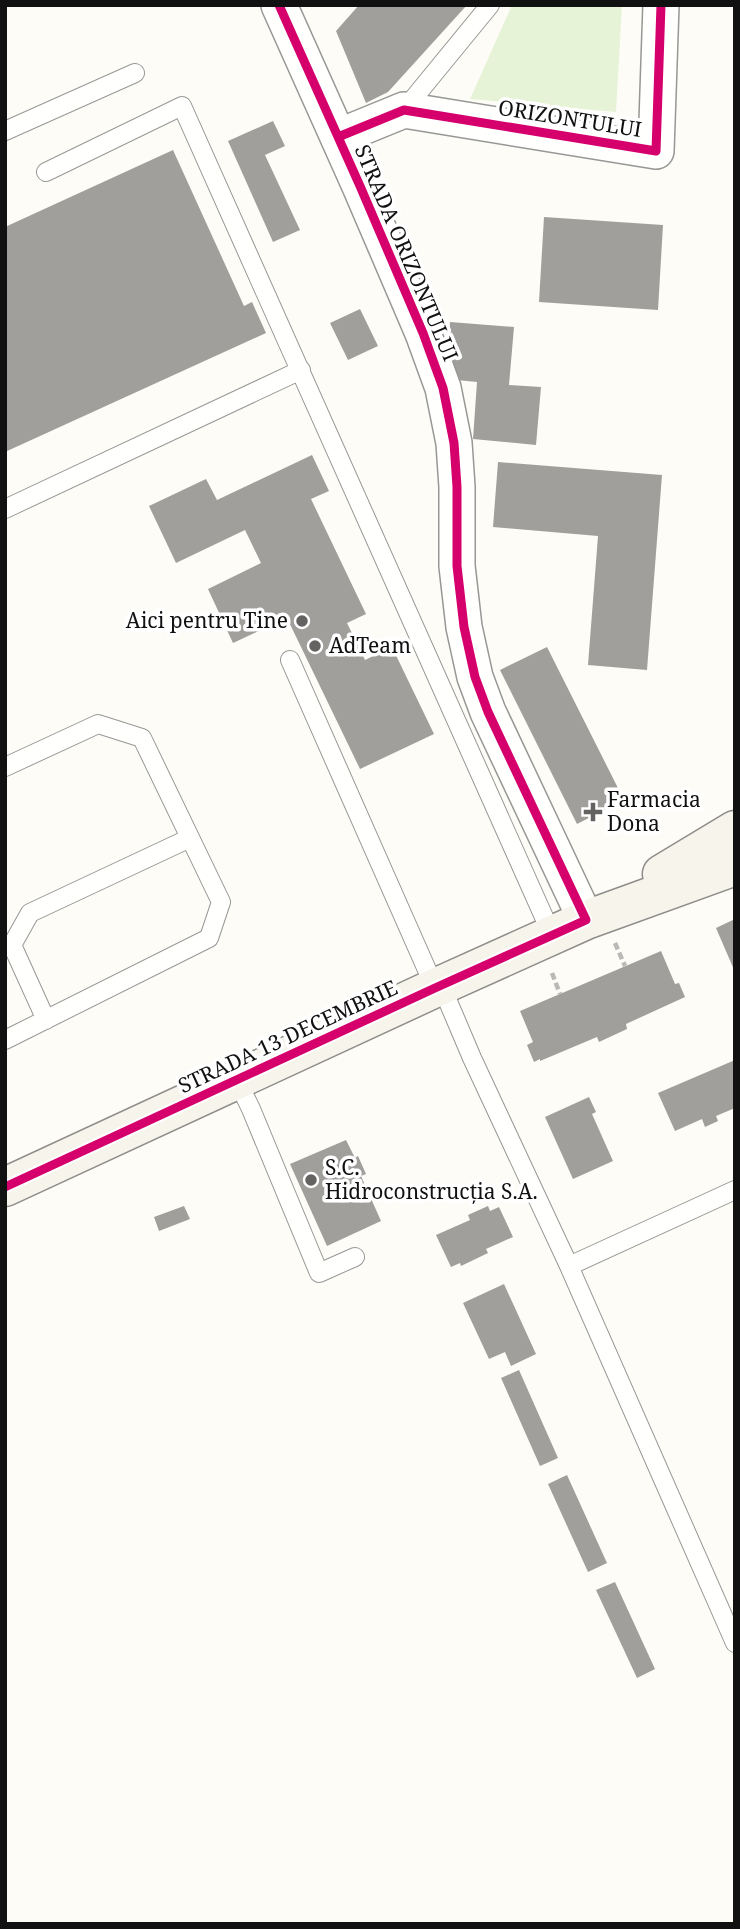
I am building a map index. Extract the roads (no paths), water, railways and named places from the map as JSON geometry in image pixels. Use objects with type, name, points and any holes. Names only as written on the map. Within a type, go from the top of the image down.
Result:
[{"type":"main road","name":"STRADA 13 DECEMBRIE","points":[[575,940],[735,830]]},
{"type":"main road","name":"STRADA 13 DECEMBRIE","points":[[5,1187],[438,987],[575,940],[735,866]]},
{"type":"street","name":"STRADA ORIZONTULUI","points":[[279,5],[423,333],[443,388],[454,443],[457,566],[464,627],[475,677],[575,940]]},
{"type":"street","name":"ORIZONTULUI","points":[[404,110],[656,151],[661,5]]},
{"type":"street","points":[[338,137],[404,110]]},
{"type":"lane","points":[[404,110],[490,5]]},
{"type":"lane","points":[[5,131],[135,74]]},
{"type":"lane","points":[[46,172],[182,106],[301,370],[575,940]]},
{"type":"lane","points":[[5,509],[301,370]]},
{"type":"lane","points":[[290,660],[438,987],[569,1266],[735,1643]]},
{"type":"lane","points":[[5,767],[98,724],[142,738],[221,902],[209,938],[5,1040]]},
{"type":"lane","points":[[46,1020],[12,945],[30,913],[190,838]]},
{"type":"lane","points":[[237,1080],[319,1273],[355,1257]]},
{"type":"lane","points":[[569,1266],[735,1189]]},
{"type":"place","name":"Aici pentru Tine","points":[[302,621]]},
{"type":"place","name":"AdTeam","points":[[315,646]]},
{"type":"place","name":"Farmacia Dona","points":[[593,812]]},
{"type":"place","name":"S.C. Hidroconstrucția S.A.","points":[[311,1180]]}]
